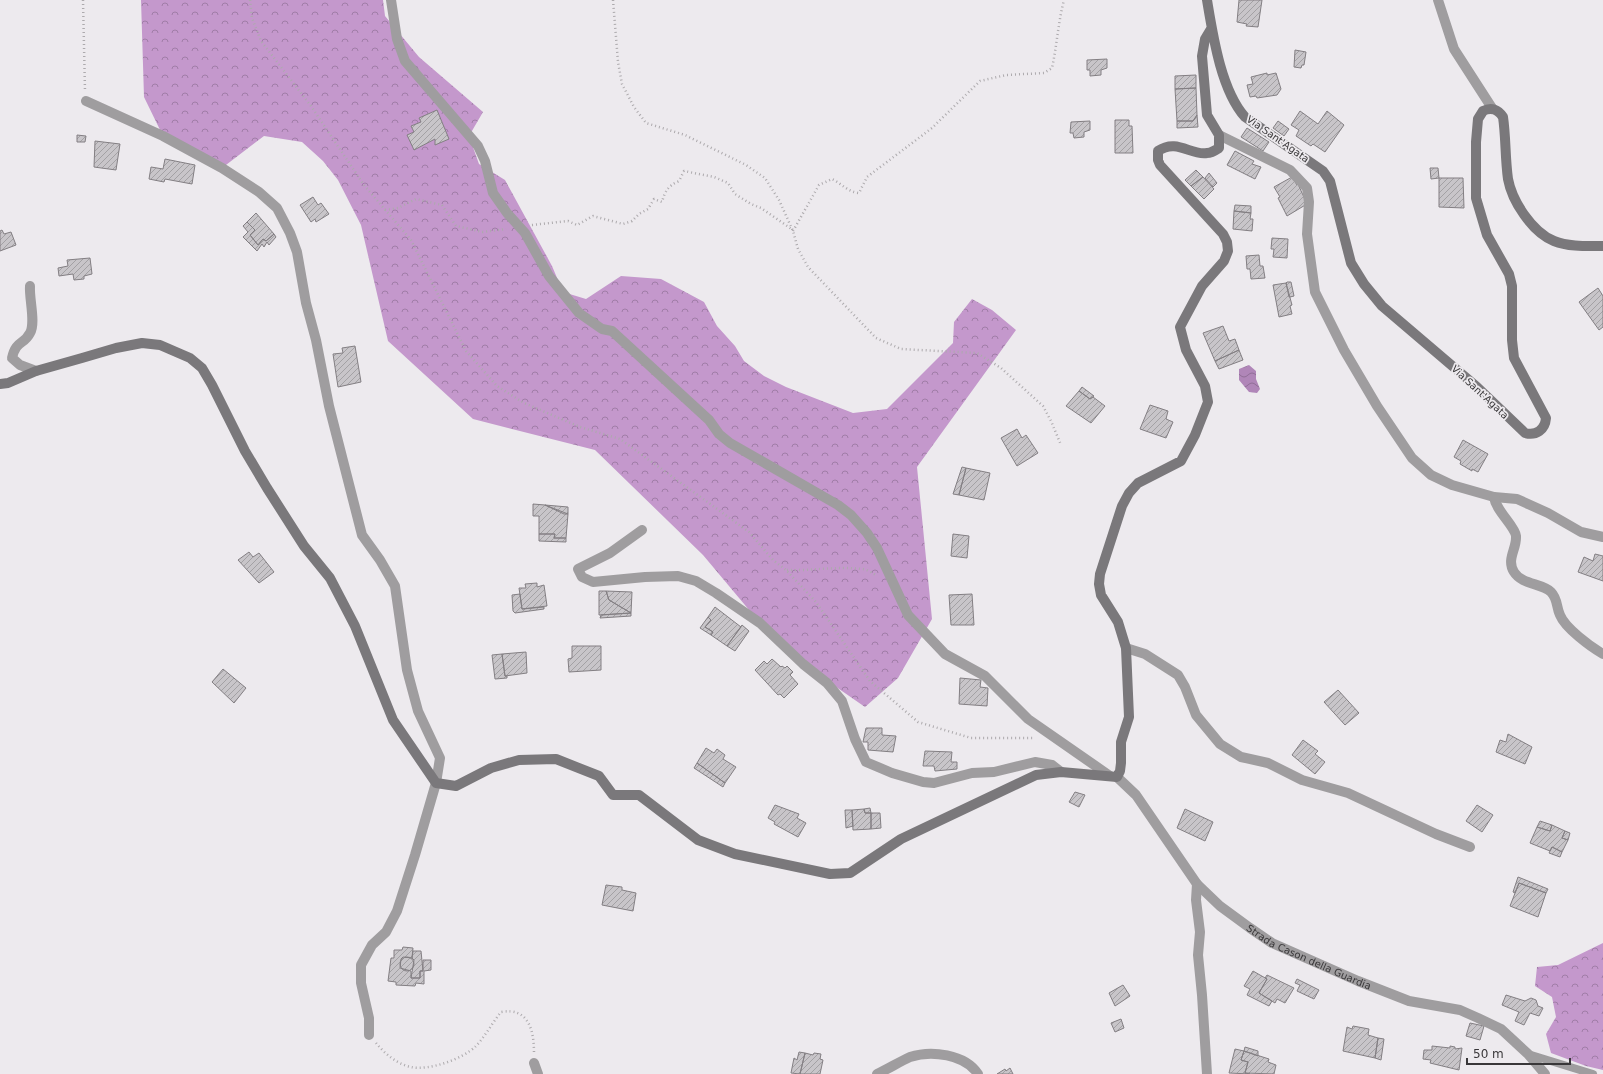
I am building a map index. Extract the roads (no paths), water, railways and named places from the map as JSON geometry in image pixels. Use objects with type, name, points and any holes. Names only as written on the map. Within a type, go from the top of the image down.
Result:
[{"type":"street","name":"Strada Cason della Guardia","points":[[391,0],[397,39],[406,61],[478,146],[485,161],[493,193],[507,214],[521,228],[549,276],[578,313],[602,329],[612,331],[709,420],[719,434],[730,442],[838,505],[851,515],[877,548],[908,615],[916,624],[945,654],[985,676],[1028,719],[1113,776],[1136,795],[1197,884],[1220,906],[1272,943],[1409,1001],[1460,1010],[1501,1029],[1528,1054],[1546,1074]]},
{"type":"street","points":[[0,384],[8,383],[36,371],[116,348],[142,343],[165,347],[190,358],[202,368],[245,450],[267,488],[304,546],[330,578],[355,626],[393,720],[436,783],[456,786],[492,768],[519,760],[556,759],[599,776],[613,795],[639,795],[698,840],[735,854],[830,874],[850,873],[901,840],[931,824],[1036,775],[1060,772],[1113,776],[1120,770],[1121,742],[1129,717],[1126,648],[1118,622],[1102,595],[1099,584],[1100,574],[1122,506],[1129,493],[1138,483],[1181,461],[1208,402],[1205,386],[1186,350],[1180,327],[1202,286],[1224,261],[1228,251],[1227,242],[1223,234],[1160,165],[1158,160],[1158,151],[1163,147],[1172,146],[1207,154],[1219,148],[1219,135],[1207,115],[1206,108],[1202,56],[1205,39],[1211,29],[1207,0]]},
{"type":"street","points":[[1438,0],[1454,49],[1492,108],[1497,110],[1503,117],[1508,179],[1513,198],[1518,208],[1546,236],[1554,241],[1569,245],[1603,246]]},
{"type":"street","name":"Via Sant'Agata","points":[[1211,29],[1230,93],[1236,107],[1246,117],[1323,171],[1330,181],[1351,263],[1364,284],[1382,306],[1477,388],[1521,430],[1534,434],[1544,426],[1546,418],[1514,358],[1512,340],[1512,286],[1509,274],[1487,235],[1476,198],[1475,172],[1478,119],[1483,111],[1492,108]]},
{"type":"street","points":[[86,101],[163,136],[222,168],[259,192],[277,208],[298,252],[306,303],[316,340],[329,406],[362,535],[380,560],[395,586],[407,670],[418,711],[440,758],[436,783],[415,856],[396,911],[386,932],[372,945],[361,965],[361,983],[369,1018],[369,1035]]},
{"type":"street","name":"Via Sant'Agata","points":[[1219,135],[1290,170],[1307,188],[1309,202],[1307,234],[1315,292],[1355,369],[1377,406],[1412,458],[1431,475],[1452,485],[1494,497],[1517,499],[1548,513],[1581,532],[1603,537]]},
{"type":"street","points":[[30,286],[33,324],[30,334],[14,348],[12,358],[20,365],[36,371]]},
{"type":"street","points":[[1494,497],[1495,504],[1516,533],[1515,545],[1510,560],[1515,574],[1528,582],[1547,589],[1552,593],[1556,599],[1560,616],[1570,628],[1603,654]]},
{"type":"street","points":[[642,530],[610,553],[578,569],[582,577],[593,582],[645,577],[678,576],[696,581],[716,593],[760,623],[803,664],[827,683],[842,701],[855,739],[866,762],[892,773],[923,782],[934,783],[972,774],[994,772],[1035,762],[1052,765],[1060,772]]},
{"type":"street","points":[[1126,648],[1145,654],[1178,675],[1185,687],[1196,715],[1220,744],[1241,757],[1268,763],[1302,780],[1348,793],[1436,834],[1470,848]]},
{"type":"street","points":[[1197,884],[1196,900],[1200,932],[1198,955],[1202,996],[1206,1074]]},
{"type":"street","points":[[877,1074],[909,1058],[930,1054],[951,1056],[961,1060],[974,1068],[978,1074]]},
{"type":"street","points":[[534,1063],[538,1074]]},
{"type":"lane","points":[[1528,1054],[1592,1074]]},
{"type":"water","points":[[1249,365],[1256,371],[1256,379],[1260,389],[1257,393],[1249,392],[1239,380],[1239,369]]}]
